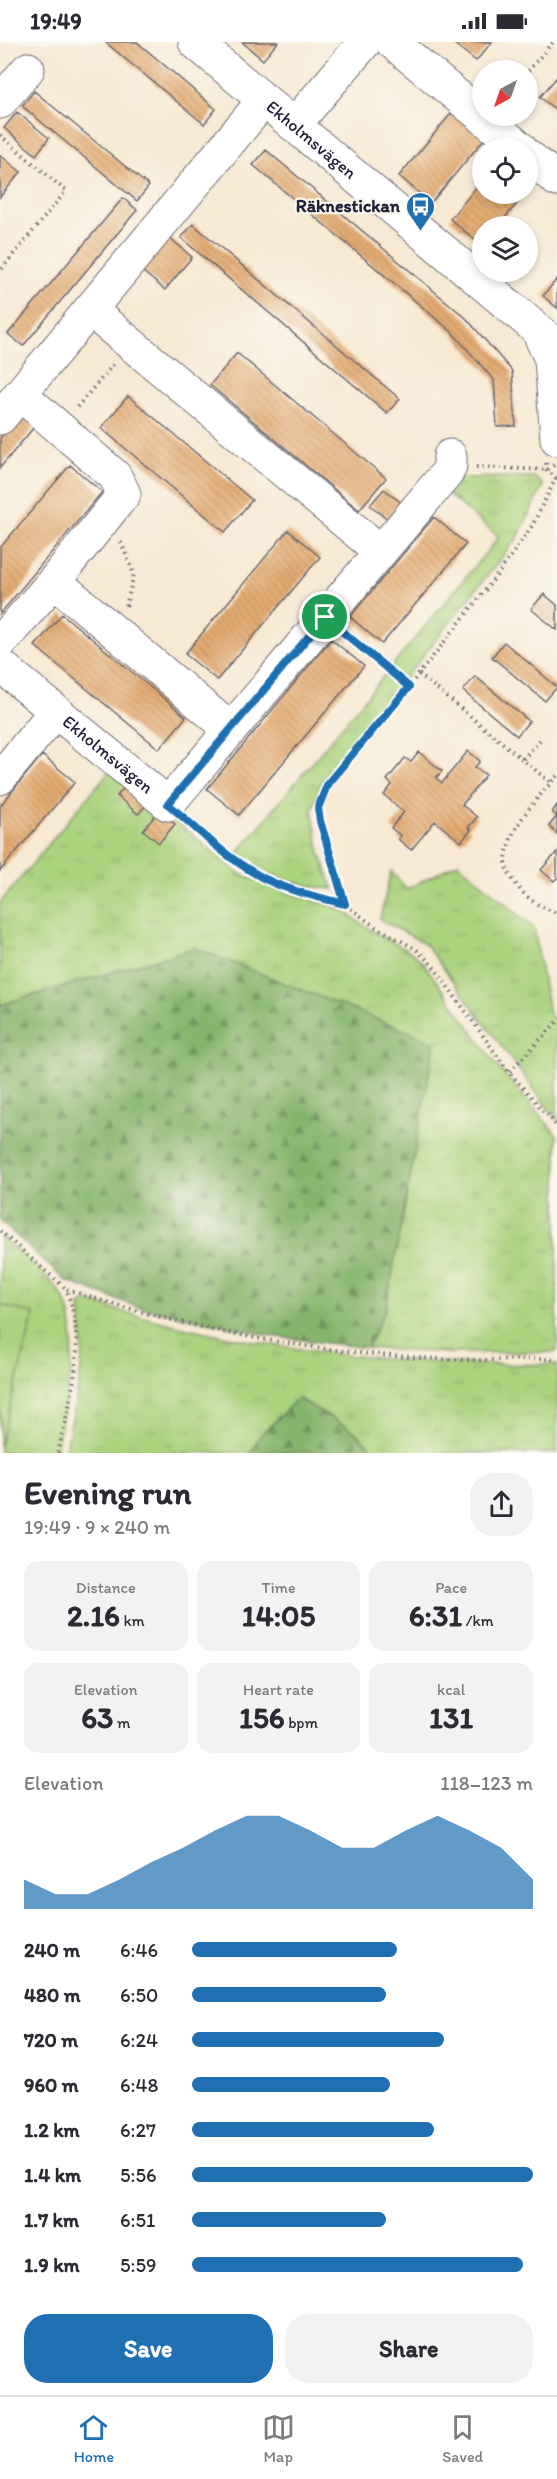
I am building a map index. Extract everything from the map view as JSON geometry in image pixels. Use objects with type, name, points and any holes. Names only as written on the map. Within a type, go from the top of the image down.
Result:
[{"type":"street","name":"Ekholmsvägen","points":[[195,42],[548,339],[552,359],[551,449]]},
{"type":"street","points":[[294,125],[386,42],[507,138]]},
{"type":"street","points":[[0,102],[28,69]]},
{"type":"street","points":[[0,643],[54,581],[124,494],[115,476],[59,428],[10,406],[264,100]]},
{"type":"street","points":[[538,164],[557,180]]},
{"type":"street","points":[[90,309],[380,551]]},
{"type":"street","name":"Ekholmsvägen","points":[[0,665],[168,804],[447,473],[450,461]]},
{"type":"street","points":[[54,581],[230,729]]},
{"type":"street","name":"Ekholmsvägen","points":[[0,778],[55,712]]},
{"type":"path","points":[[537,60],[553,42]]},
{"type":"path","points":[[0,135],[66,191],[0,271]]},
{"type":"path","points":[[59,428],[131,343]]},
{"type":"path","points":[[547,470],[551,449]]},
{"type":"path","points":[[345,904],[320,821],[318,808],[322,794],[507,561],[532,526],[556,478],[547,470],[450,461]]},
{"type":"path","points":[[547,470],[557,463]]},
{"type":"path","points":[[102,523],[120,540],[134,574],[129,599],[122,614],[110,628]]},
{"type":"path","points":[[325,617],[409,687]]},
{"type":"path","points":[[419,674],[551,783]]},
{"type":"path","points":[[524,759],[541,739]]},
{"type":"path","points":[[557,776],[513,836],[507,851],[506,866],[520,890],[531,901],[557,913]]},
{"type":"path","points":[[168,804],[242,865],[258,875],[310,895],[345,904],[374,926],[417,949],[433,966],[509,1072],[557,1126]]},
{"type":"path","points":[[509,1072],[557,1022]]},
{"type":"path","points":[[0,1230],[66,1288],[143,1313],[282,1342],[411,1357],[466,1360],[557,1359]]},
{"type":"path","points":[[58,1453],[73,1387],[76,1357],[77,1325],[66,1288]]},
{"type":"green space","points":[[534,477],[543,485],[518,537],[322,782],[312,810],[320,853],[333,889],[282,879],[248,861],[238,852],[499,537],[445,492],[459,478]]},
{"type":"green space","points":[[111,769],[240,874],[285,892],[339,908],[374,932],[412,953],[423,963],[499,1068],[557,1135],[557,1352],[449,1353],[367,1348],[386,1308],[195,948],[0,1005],[0,903]]},
{"type":"green space","points":[[458,863],[534,928],[549,1015],[557,1022],[557,1120],[425,944],[380,919],[391,871],[407,889]]},
{"type":"green space","points":[[195,948],[435,1042],[386,1308],[367,1348],[272,1336],[135,1306],[66,1281],[0,1221],[0,1005]]},
{"type":"green space","points":[[0,1236],[48,1278],[61,1294],[68,1309],[72,1327],[71,1371],[55,1453],[0,1453]]},
{"type":"green space","points":[[87,1301],[203,1332],[320,1352],[438,1363],[557,1364],[557,1453],[376,1453],[355,1432],[259,1437],[251,1453],[65,1453],[79,1385],[83,1349],[80,1305]]},
{"type":"green space","points":[[0,1305],[34,1314],[0,1446]]},
{"type":"green space","points":[[298,1398],[355,1432],[376,1453],[251,1453],[259,1437]]},
{"type":"building","points":[[105,42],[137,42],[216,109],[204,124]]},
{"type":"building","points":[[242,42],[278,42],[263,60]]},
{"type":"building","points":[[452,42],[492,42],[475,60]]},
{"type":"building","points":[[557,77],[557,111],[540,97]]},
{"type":"building","points":[[34,91],[149,186],[137,201],[22,106]]},
{"type":"building","points":[[454,110],[486,137],[472,138],[472,154],[431,203],[399,176]]},
{"type":"building","points":[[17,112],[49,138],[36,155],[4,128]]},
{"type":"building","points":[[266,150],[466,318],[512,371],[516,426],[497,427],[494,380],[452,332],[253,165]]},
{"type":"building","points":[[0,155],[21,172],[0,197]]},
{"type":"building","points":[[472,192],[472,204],[517,204],[506,216],[472,216],[472,237],[450,219]]},
{"type":"building","points":[[123,198],[137,210],[23,346],[8,334]]},
{"type":"building","points":[[193,224],[400,399],[387,413],[181,238]]},
{"type":"building","points":[[170,238],[192,257],[165,290],[142,271]]},
{"type":"building","points":[[557,279],[557,308],[543,296]]},
{"type":"building","points":[[237,353],[386,478],[359,510],[210,385]]},
{"type":"building","points":[[128,396],[252,500],[225,532],[101,428]]},
{"type":"building","points":[[19,415],[34,427],[0,468],[0,438]]},
{"type":"building","points":[[70,465],[102,492],[0,614],[0,548]]},
{"type":"building","points":[[384,489],[403,504],[389,520],[370,505]]},
{"type":"building","points":[[434,517],[466,544],[382,644],[350,617]]},
{"type":"building","points":[[288,530],[320,557],[217,680],[185,654]]},
{"type":"building","points":[[544,594],[557,605],[557,630],[531,609]]},
{"type":"building","points":[[62,614],[186,717],[159,749],[35,646]]},
{"type":"building","points":[[331,639],[364,666],[239,815],[207,789]]},
{"type":"building","points":[[504,642],[557,687],[545,701],[492,657]]},
{"type":"building","points":[[475,676],[529,721],[517,736],[463,691]]},
{"type":"building","points":[[468,751],[480,761],[475,767],[486,775],[462,805],[477,817],[468,828],[471,830],[461,842],[435,821],[411,850],[398,839],[401,836],[391,828],[404,812],[384,795],[392,785],[387,780],[405,758],[411,762],[419,752],[442,771],[436,778],[442,783]]},
{"type":"building","points":[[42,755],[75,782],[0,871],[0,806]]},
{"type":"building","points":[[126,785],[148,803],[138,814],[117,796]]},
{"type":"building","points":[[557,805],[557,816],[552,812]]},
{"type":"building","points":[[159,811],[175,824],[159,843],[143,830]]},
{"type":"building","points":[[557,816],[557,834],[549,826]]},
{"type":"building","points":[[557,852],[557,878],[554,881],[541,870]]},
{"type":"place","name":"Räknestickan","points":[[421,232]]},
{"type":"route","points":[[325,617],[409,687],[328,783],[322,794],[318,808],[320,821],[345,904],[310,895],[258,875],[242,865],[168,804],[325,617]]}]
